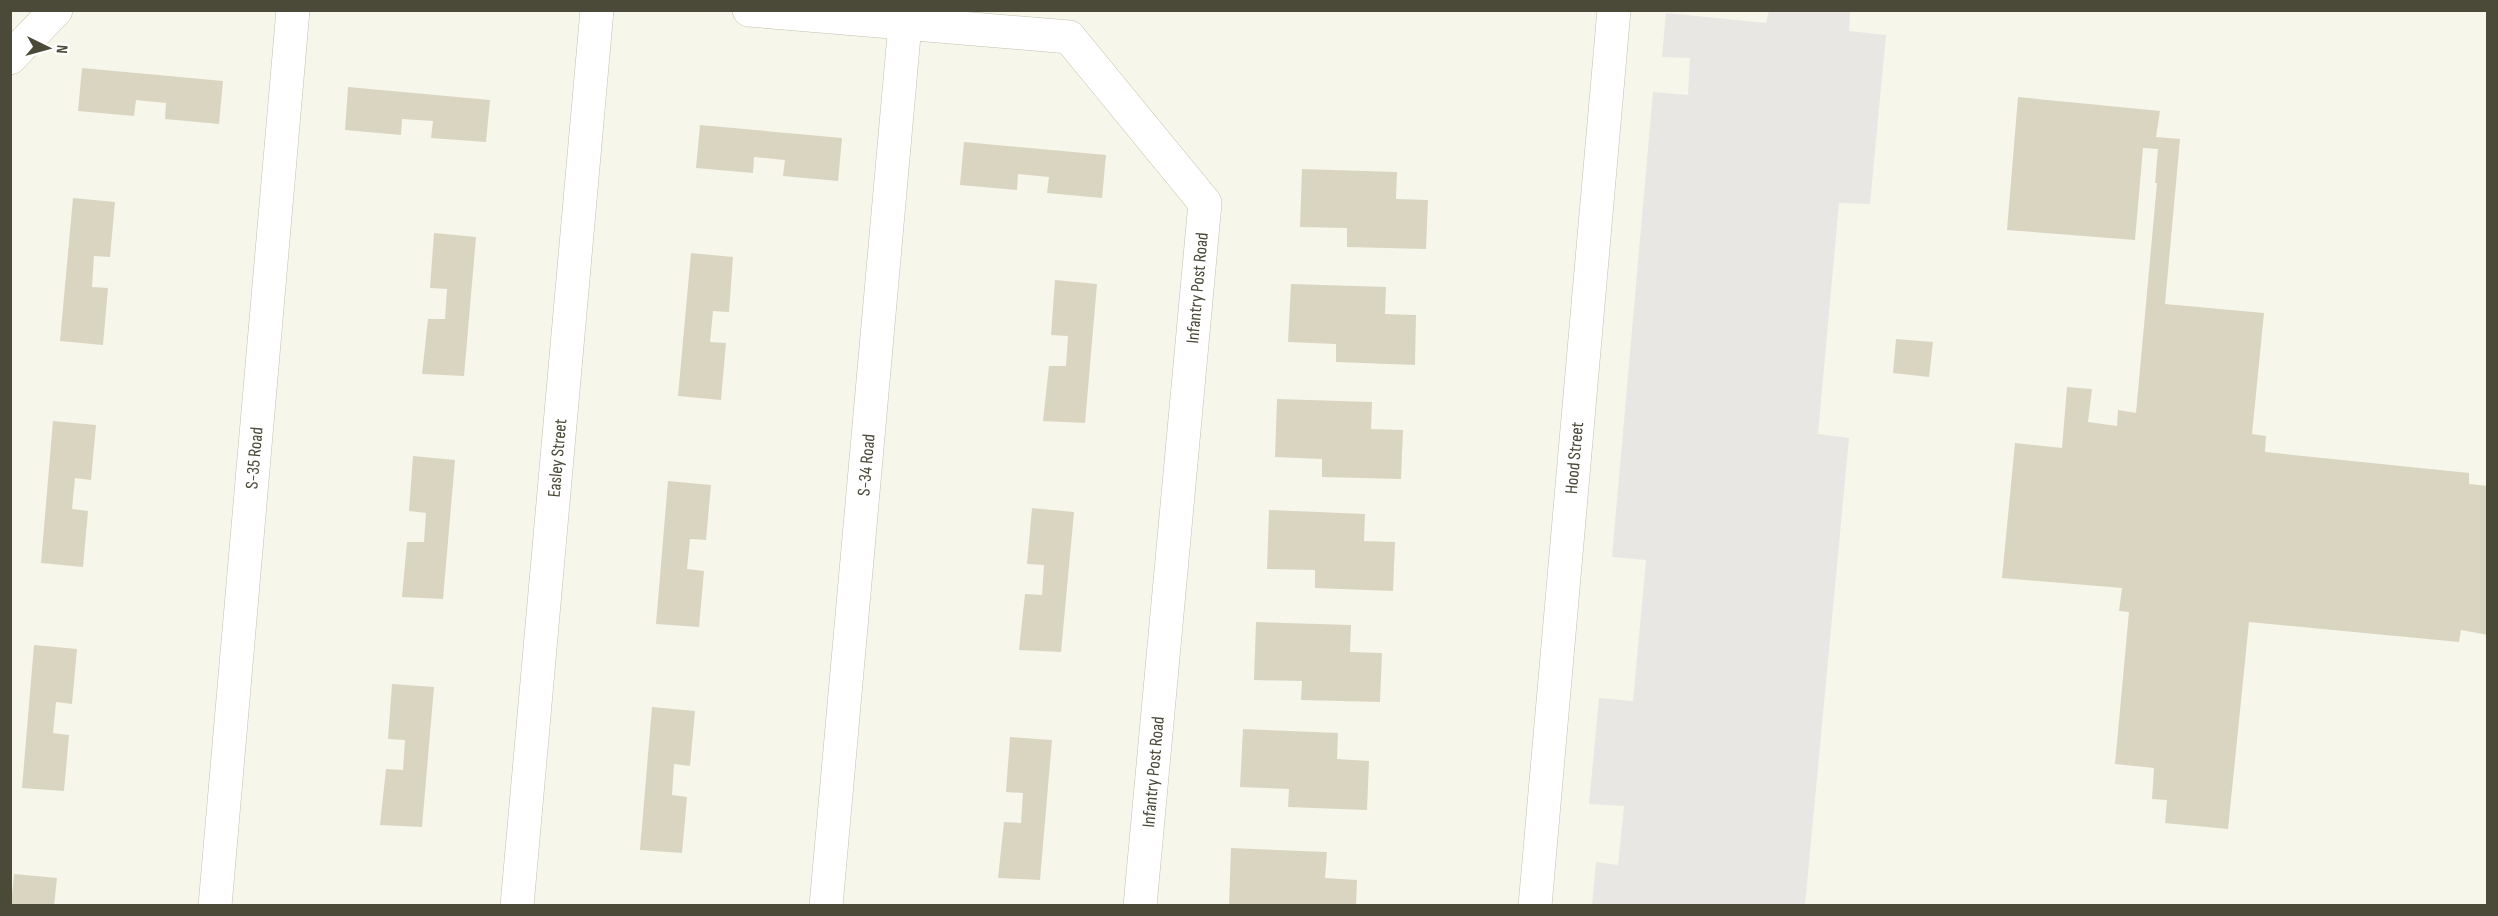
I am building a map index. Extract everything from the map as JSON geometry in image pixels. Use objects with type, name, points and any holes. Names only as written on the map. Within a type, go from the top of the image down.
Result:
[{"type":"street","points":[[12,55],[56,10]]},
{"type":"street","name":"S-35 Road","points":[[214,906],[293,10]]},
{"type":"street","name":"Easley Street","points":[[517,906],[597,10]]},
{"type":"street","name":"Infantry Post Road","points":[[749,10],[1069,37],[1204,203],[1140,906]]},
{"type":"street","name":"Hood Street","points":[[1535,906],[1614,10]]},
{"type":"street","name":"S-34 Road","points":[[826,906],[905,24]]},
{"type":"shaded area","points":[[1769,11],[1850,11],[1849,31],[1886,35],[1870,204],[1839,203],[1818,434],[1849,438],[1805,905],[1592,905],[1596,862],[1618,865],[1624,806],[1589,804],[1599,698],[1633,701],[1646,560],[1612,557],[1653,92],[1688,95],[1690,58],[1662,57],[1666,13],[1766,23]]},
{"type":"building","points":[[82,68],[223,81],[219,124],[165,119],[166,103],[136,100],[134,116],[78,111]]},
{"type":"building","points":[[348,87],[490,100],[486,142],[431,138],[433,121],[402,119],[401,135],[345,130]]},
{"type":"building","points":[[2018,97],[2160,111],[2156,137],[2180,139],[2165,304],[2264,313],[2252,434],[2266,436],[2265,452],[2469,473],[2469,484],[2488,486],[2488,635],[2461,630],[2459,642],[2249,622],[2228,829],[2165,823],[2167,800],[2152,799],[2154,768],[2115,764],[2129,612],[2119,611],[2122,588],[2002,578],[2015,443],[2062,448],[2067,387],[2092,389],[2088,422],[2117,426],[2118,410],[2136,413],[2157,183],[2155,183],[2158,149],[2143,148],[2135,240],[2007,230]]},
{"type":"building","points":[[700,125],[842,138],[838,181],[783,176],[785,160],[754,157],[753,173],[696,168]]},
{"type":"building","points":[[964,142],[1106,155],[1102,198],[1047,193],[1049,177],[1018,174],[1017,190],[960,185]]},
{"type":"building","points":[[1302,169],[1397,172],[1396,199],[1428,200],[1426,249],[1347,247],[1347,228],[1300,227]]},
{"type":"building","points":[[73,198],[115,202],[110,257],[94,256],[92,287],[108,288],[103,345],[60,341]]},
{"type":"building","points":[[434,233],[476,237],[464,376],[422,374],[428,319],[445,319],[447,289],[430,288]]},
{"type":"building","points":[[691,253],[733,257],[729,312],[713,311],[710,342],[726,343],[721,400],[678,396]]},
{"type":"building","points":[[1055,280],[1097,284],[1085,423],[1043,421],[1049,366],[1066,366],[1068,336],[1051,335]]},
{"type":"building","points":[[1291,284],[1386,287],[1385,314],[1416,315],[1415,365],[1336,362],[1336,344],[1288,342]]},
{"type":"building","points":[[1896,339],[1933,342],[1929,377],[1893,373]]},
{"type":"building","points":[[1277,399],[1372,402],[1371,429],[1403,430],[1401,479],[1322,477],[1322,459],[1275,457]]},
{"type":"building","points":[[53,421],[96,425],[91,480],[75,478],[72,509],[88,511],[83,567],[41,563]]},
{"type":"building","points":[[413,456],[455,460],[443,599],[402,597],[407,542],[424,542],[426,513],[409,511]]},
{"type":"building","points":[[668,481],[711,485],[706,540],[690,539],[687,569],[704,571],[699,627],[656,624]]},
{"type":"building","points":[[1032,508],[1074,512],[1061,652],[1019,650],[1025,594],[1042,595],[1044,565],[1027,564]]},
{"type":"building","points":[[1269,510],[1365,514],[1364,541],[1395,542],[1393,591],[1315,588],[1315,570],[1267,569]]},
{"type":"building","points":[[1256,622],[1351,625],[1350,652],[1382,653],[1380,702],[1301,700],[1302,681],[1254,680]]},
{"type":"building","points":[[34,645],[77,649],[72,704],[56,702],[53,733],[69,735],[64,791],[22,788]]},
{"type":"building","points":[[392,684],[434,687],[422,827],[380,825],[386,769],[403,770],[405,740],[388,739]]},
{"type":"building","points":[[652,707],[695,711],[690,766],[674,764],[672,795],[687,797],[682,853],[640,850]]},
{"type":"building","points":[[1243,729],[1338,733],[1337,759],[1369,761],[1367,810],[1288,807],[1289,789],[1240,787]]},
{"type":"building","points":[[1010,737],[1052,740],[1040,880],[998,878],[1004,822],[1021,823],[1023,793],[1006,792]]},
{"type":"building","points":[[1231,848],[1327,852],[1325,878],[1357,880],[1356,906],[1229,906]]},
{"type":"building","points":[[14,874],[57,878],[54,906],[11,906]]}]
